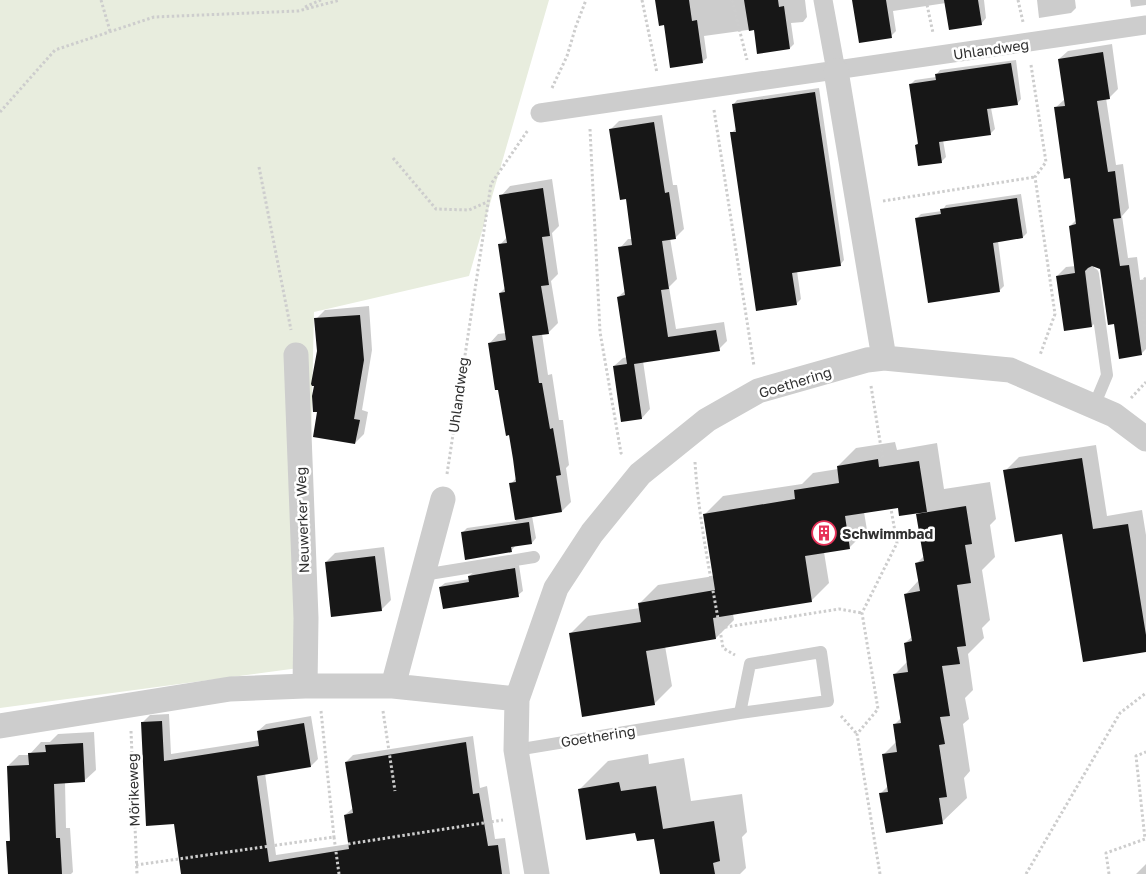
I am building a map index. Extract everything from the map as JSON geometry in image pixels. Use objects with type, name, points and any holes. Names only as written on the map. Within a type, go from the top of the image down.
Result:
[{"type":"street","points":[[823,0],[858,205],[875,359]]},
{"type":"street","name":"Uhlandweg","points":[[540,113],[1146,26]]},
{"type":"street","name":"Neuwerker Weg","points":[[296,355],[306,618],[312,686]]},
{"type":"street","name":"Goethering","points":[[536,874],[516,750],[517,698],[556,588],[592,533],[640,474],[707,420],[758,391],[875,359],[1010,370],[1114,415],[1146,439]]},
{"type":"street","points":[[387,686],[423,575],[443,499]]},
{"type":"street","points":[[0,726],[230,689],[387,686],[517,698]]},
{"type":"lane","points":[[1093,274],[1107,375],[1094,406]]},
{"type":"lane","points":[[423,575],[534,558]]},
{"type":"lane","points":[[740,713],[750,664],[822,652],[828,701]]},
{"type":"lane","name":"Goethering","points":[[516,750],[740,713],[828,701]]},
{"type":"path","points":[[101,0],[110,31]]},
{"type":"path","points":[[298,11],[322,0]]},
{"type":"path","points":[[0,112],[55,50],[110,31],[154,17],[298,11],[340,0]]},
{"type":"path","name":"Uhlandweg","points":[[443,499],[491,184],[540,113],[567,56],[586,0]]},
{"type":"path","points":[[642,0],[661,95]]},
{"type":"path","points":[[732,0],[752,83]]},
{"type":"path","points":[[926,0],[938,56]]},
{"type":"path","points":[[1018,0],[1028,44],[1046,162],[1035,177],[1055,314],[1032,379]]},
{"type":"path","points":[[711,88],[758,391]]},
{"type":"path","points":[[588,106],[600,332],[621,453],[640,474]]},
{"type":"path","points":[[392,158],[436,209],[469,210],[488,201]]},
{"type":"path","points":[[259,167],[296,355]]},
{"type":"path","points":[[858,205],[1035,177]]},
{"type":"path","points":[[1146,278],[1139,283],[1146,342]]},
{"type":"path","points":[[875,359],[884,466]]},
{"type":"path","points":[[694,431],[698,498],[723,648],[750,664]]},
{"type":"path","points":[[857,734],[878,709],[862,613],[897,543],[891,509]]},
{"type":"path","points":[[720,628],[839,609],[862,613]]},
{"type":"path","points":[[312,686],[339,874]]},
{"type":"path","points":[[387,686],[382,704],[395,791]]},
{"type":"path","points":[[1026,874],[1120,713],[1146,693]]},
{"type":"path","points":[[828,701],[857,734],[880,874]]},
{"type":"path","name":"Mörikeweg","points":[[130,705],[137,874]]},
{"type":"path","points":[[1109,874],[1106,853],[1145,839],[1136,756],[1146,752]]},
{"type":"path","points":[[348,844],[527,816]]},
{"type":"path","points":[[136,865],[334,837]]},
{"type":"shaded area","points":[[0,0],[549,0],[469,276],[314,312],[306,667],[0,708]]},
{"type":"building","points":[[655,0],[689,0],[692,21],[697,20],[703,63],[670,68],[664,25],[659,26]]},
{"type":"building","points":[[744,0],[778,0],[779,7],[784,6],[790,49],[757,54],[754,30],[749,31]]},
{"type":"building","points":[[852,0],[886,0],[892,38],[859,43]]},
{"type":"building","points":[[944,0],[978,0],[982,25],[949,30]]},
{"type":"building","points":[[1103,52],[1110,99],[1097,101],[1108,172],[1115,171],[1121,218],[1113,219],[1120,266],[1129,265],[1142,355],[1119,359],[1114,324],[1108,325],[1100,269],[1092,266],[1085,271],[1092,327],[1064,331],[1056,276],[1075,273],[1069,226],[1076,224],[1070,178],[1064,179],[1054,107],[1065,106],[1058,59]]},
{"type":"building","points":[[1011,63],[1018,105],[987,109],[991,135],[939,142],[942,163],[918,166],[915,145],[918,144],[909,84],[936,80],[935,74]]},
{"type":"building","points":[[815,92],[841,266],[792,273],[797,305],[756,311],[730,132],[736,132],[732,104]]},
{"type":"building","points":[[654,122],[665,193],[669,192],[676,239],[662,241],[669,289],[661,290],[668,337],[716,330],[720,351],[634,364],[642,419],[621,422],[613,366],[627,364],[617,297],[625,295],[618,247],[632,245],[626,199],[620,200],[609,129]]},
{"type":"building","points":[[543,188],[550,236],[542,237],[549,285],[541,286],[549,334],[532,336],[539,383],[542,383],[550,429],[553,428],[561,475],[556,476],[562,512],[515,520],[509,483],[516,482],[513,459],[509,435],[506,436],[498,390],[495,390],[488,343],[506,340],[499,293],[505,292],[498,244],[507,243],[499,195]]},
{"type":"building","points":[[1017,198],[1023,238],[993,243],[1000,292],[928,303],[915,218],[941,214],[940,209]]},
{"type":"building","points":[[360,315],[364,360],[354,419],[360,420],[355,444],[313,437],[317,412],[313,412],[312,396],[314,386],[311,384],[317,351],[314,318]]},
{"type":"building","points":[[1082,458],[1093,529],[1128,524],[1146,635],[1146,652],[1083,662],[1062,534],[1015,542],[1003,470]]},
{"type":"building","points":[[878,459],[879,467],[919,461],[927,512],[899,516],[898,508],[845,516],[850,549],[805,556],[812,602],[713,618],[716,639],[646,651],[655,705],[582,717],[569,633],[641,622],[638,603],[715,590],[703,514],[795,499],[794,490],[839,483],[837,466]]},
{"type":"building","points":[[966,506],[972,544],[965,545],[971,583],[957,585],[966,646],[957,647],[960,664],[942,666],[950,716],[940,717],[945,744],[939,745],[947,797],[939,798],[943,824],[886,833],[879,793],[888,792],[882,754],[897,752],[893,724],[901,723],[893,674],[908,672],[904,643],[912,641],[904,594],[920,591],[915,563],[924,561],[916,514]]},
{"type":"building","points":[[529,522],[532,544],[511,547],[512,552],[465,560],[461,532]]},
{"type":"building","points":[[375,556],[382,611],[331,617],[325,562]]},
{"type":"building","points":[[515,568],[519,597],[443,609],[439,587],[469,582],[468,576]]},
{"type":"building","points":[[162,721],[164,761],[259,746],[257,731],[304,723],[311,767],[257,776],[269,862],[349,849],[344,815],[353,813],[345,762],[466,742],[473,794],[479,793],[488,846],[498,845],[502,874],[181,874],[174,824],[146,826],[141,722]]},
{"type":"building","points":[[83,743],[85,782],[54,784],[56,838],[60,838],[62,874],[8,874],[6,841],[10,841],[7,766],[29,765],[28,753],[46,752],[45,745]]},
{"type":"building","points":[[619,782],[621,791],[656,786],[663,829],[714,821],[720,861],[713,863],[715,874],[660,874],[654,839],[637,841],[635,833],[586,840],[578,789]]},
{"type":"place","name":"Schwimmbad","points":[[824,533]]}]
